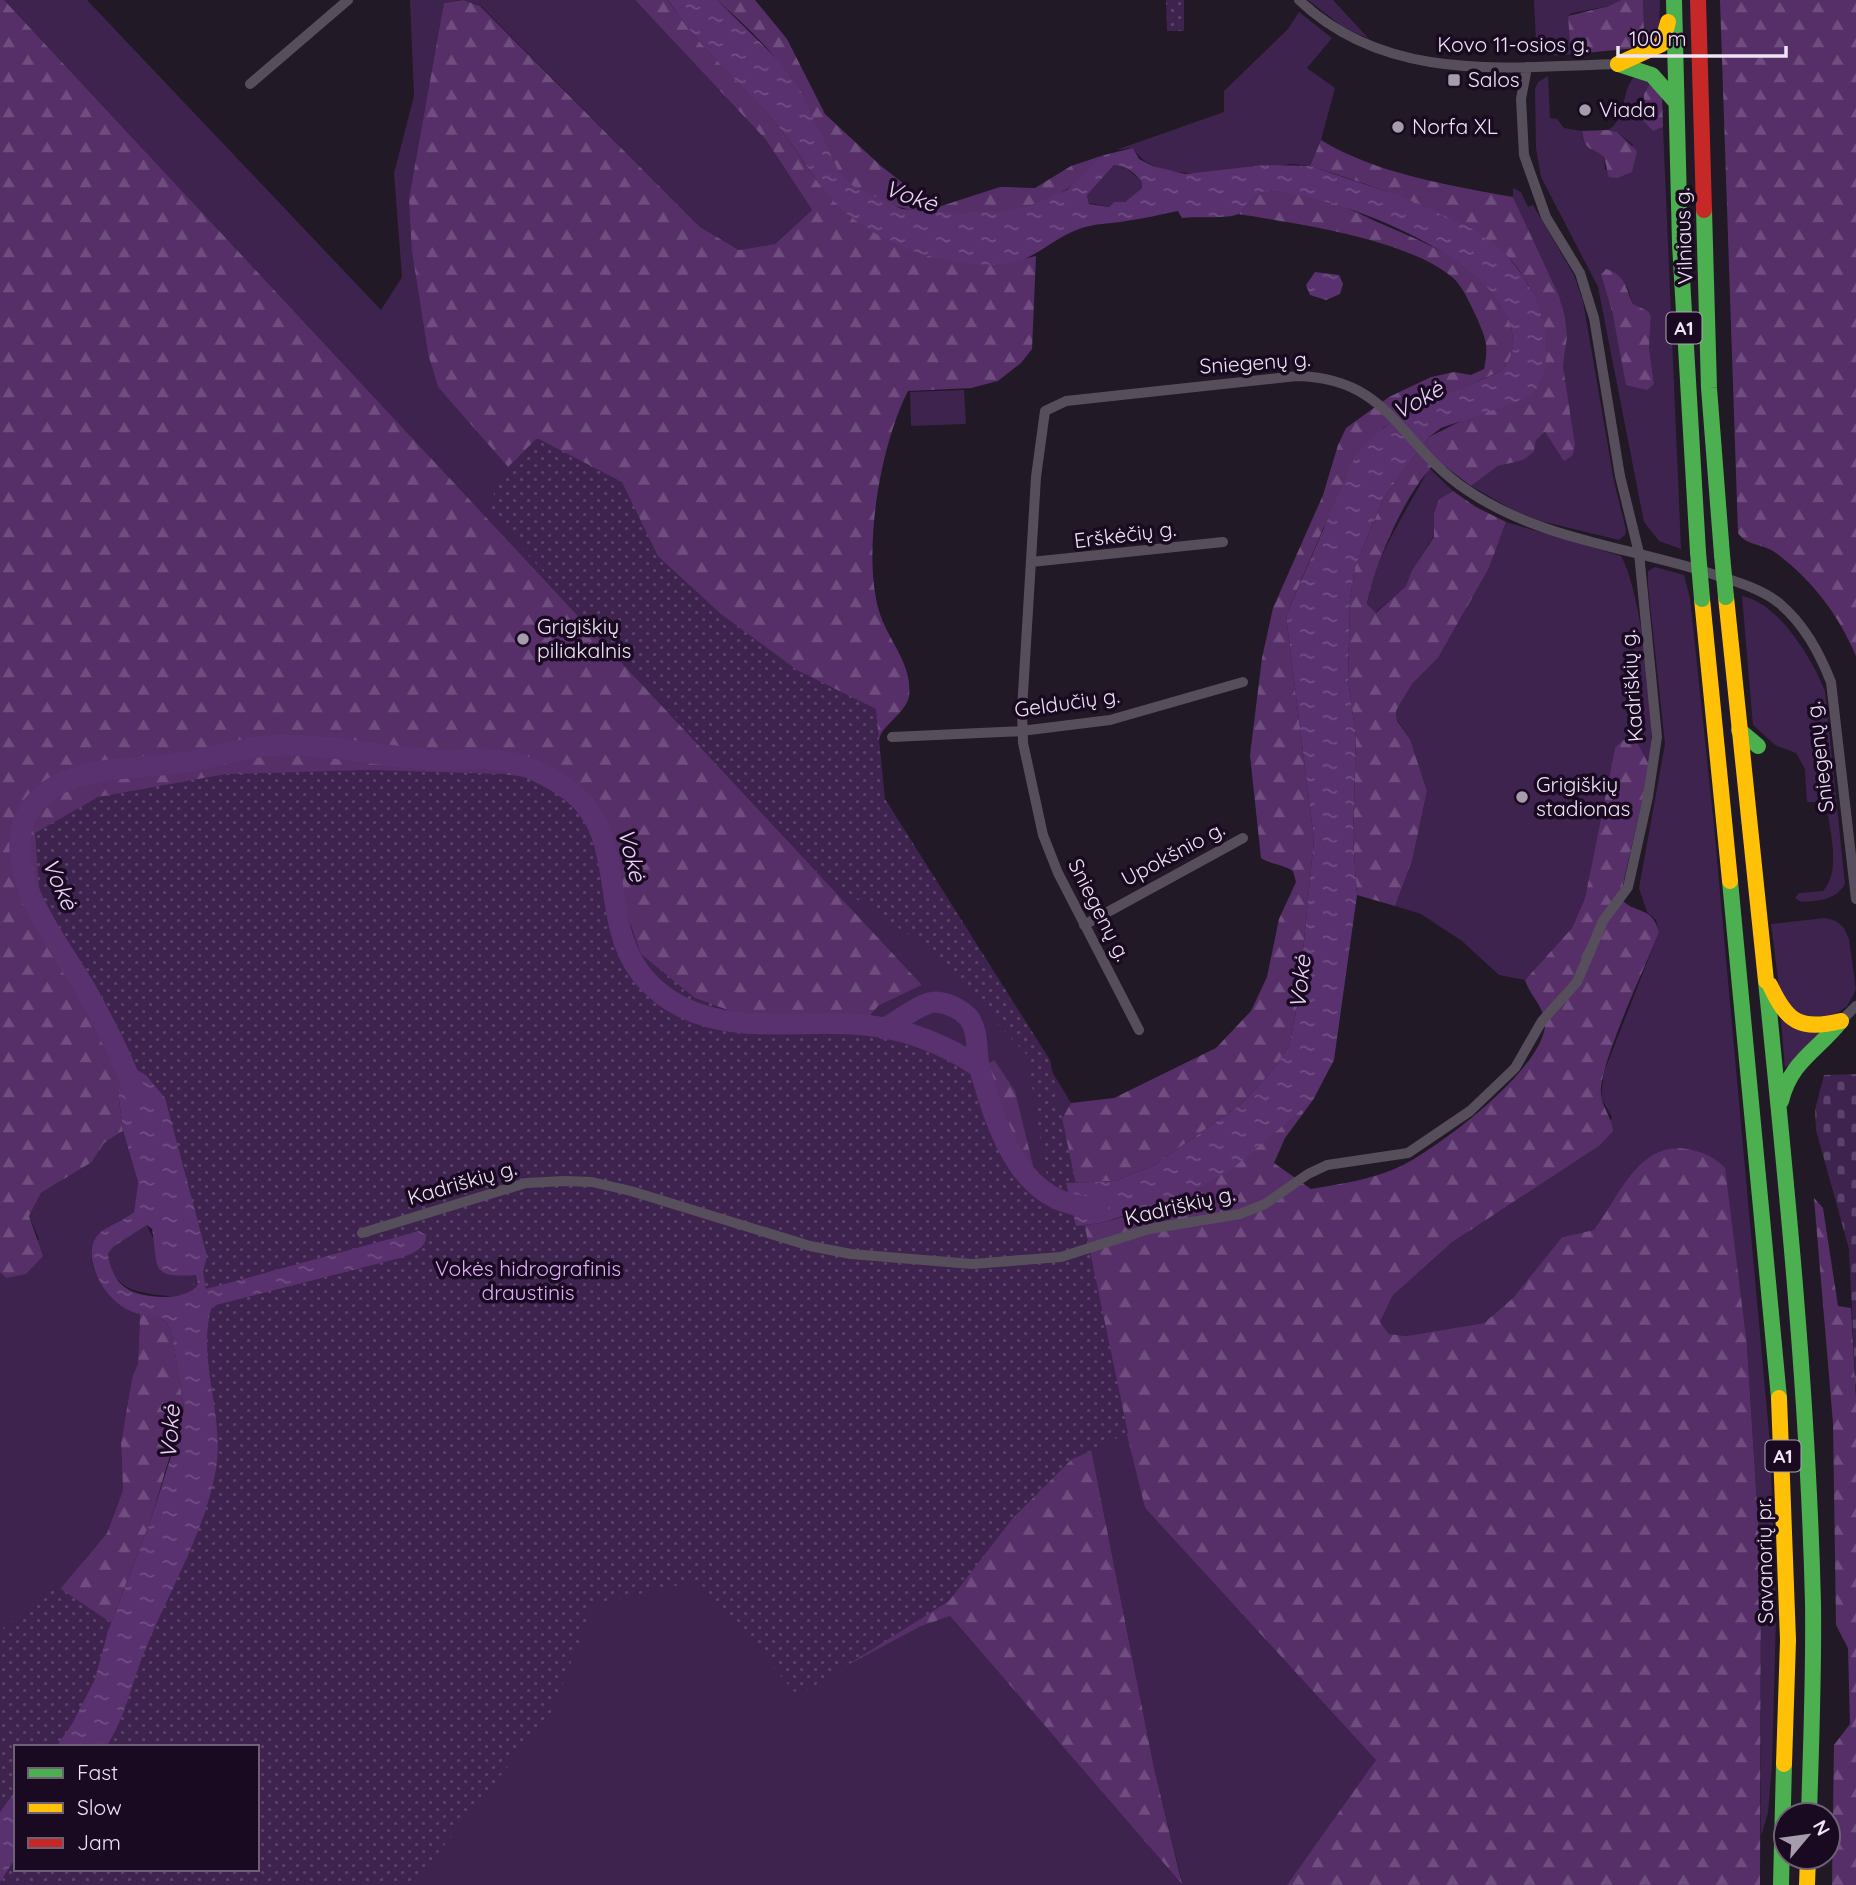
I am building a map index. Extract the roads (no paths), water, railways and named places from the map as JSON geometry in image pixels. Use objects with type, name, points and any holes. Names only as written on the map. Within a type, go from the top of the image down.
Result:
[{"type":"highway","points":[[1618,64],[1652,51],[1662,44],[1673,0]]},
{"type":"highway","name":"Vilniaus g.","points":[[1673,0],[1686,393],[1702,599],[1743,1028]]},
{"type":"highway","name":"Vilniaus g.","points":[[1698,0],[1709,388],[1739,730]]},
{"type":"highway","points":[[1618,64],[1653,72],[1663,81],[1676,104]]},
{"type":"highway","points":[[1739,730],[1758,746]]},
{"type":"highway","name":"A1","points":[[1739,730],[1793,1266],[1808,1470],[1812,1580],[1809,1801]]},
{"type":"highway","points":[[1761,957],[1782,1011],[1790,1019],[1811,1027],[1841,1021]]},
{"type":"highway","points":[[1778,1120],[1786,1078],[1795,1064],[1841,1021]]},
{"type":"highway","name":"Savanorių pr.","points":[[1743,1028],[1778,1362],[1788,1640],[1781,1885]]},
{"type":"highway","points":[[1772,1885],[1788,1640]]},
{"type":"street","points":[[250,84],[348,0]]},
{"type":"street","name":"Kovo 11-osios g.","points":[[1299,0],[1338,31],[1374,48],[1413,61],[1453,67],[1618,64]]},
{"type":"street","name":"Kadriškių g.","points":[[362,1233],[526,1183],[593,1182],[631,1191],[810,1246],[851,1254],[972,1264],[1023,1262],[1091,1250],[1149,1229],[1240,1214],[1265,1204],[1308,1174],[1327,1165],[1408,1153],[1470,1111],[1515,1068],[1542,1021],[1577,982],[1603,920],[1628,887],[1648,797],[1657,737],[1639,553],[1620,476],[1589,298],[1580,273],[1546,217],[1524,155],[1521,99],[1527,67]]},
{"type":"street","name":"Sniegenų g.","points":[[1139,1030],[1084,925],[1043,835],[1021,730],[1042,422],[1045,411],[1066,401],[1297,376],[1327,378],[1348,385],[1383,406],[1430,463],[1473,495],[1509,514],[1539,527],[1639,553],[1762,592],[1786,610],[1808,636],[1821,658],[1833,695],[1856,899]]},
{"type":"street","name":"Erškėčių g.","points":[[1031,562],[1223,542]]},
{"type":"street","name":"Geldučių g.","points":[[891,737],[1021,730],[1110,720],[1243,682]]},
{"type":"street","name":"Upokšnio g.","points":[[1084,925],[1243,838]]},
{"type":"street","points":[[1841,1021],[1856,1006]]},
{"type":"water","points":[[668,0],[717,0],[779,61],[801,92],[839,172],[853,186],[902,209],[964,213],[1002,211],[1032,205],[1067,190],[1104,155],[1133,148],[1139,159],[1153,166],[1185,174],[1265,165],[1310,166],[1403,197],[1473,229],[1505,253],[1536,299],[1544,325],[1547,351],[1544,374],[1535,391],[1519,401],[1441,428],[1429,437],[1384,497],[1355,567],[1350,599],[1348,679],[1356,737],[1353,839],[1357,895],[1334,1060],[1313,1100],[1232,1169],[1176,1199],[1101,1223],[1076,1226],[1066,1183],[1114,1181],[1153,1166],[1240,1105],[1272,1071],[1289,1046],[1298,1002],[1314,839],[1286,616],[1352,463],[1365,445],[1399,417],[1419,406],[1501,371],[1509,361],[1512,351],[1511,327],[1499,301],[1476,276],[1446,254],[1410,234],[1335,204],[1272,191],[1261,192],[1234,216],[1182,218],[1178,211],[1085,227],[1028,257],[1008,263],[962,263],[914,251],[869,230],[833,201],[773,120],[704,47]],"holes":[[[1114,165],[1119,165],[1136,176],[1142,182],[1142,188],[1125,202],[1114,202],[1109,207],[1089,204],[1087,195]]]},
{"type":"water","points":[[1315,272],[1339,275],[1343,284],[1340,294],[1326,300],[1310,295],[1306,285]]},
{"type":"water","points":[[135,1069],[146,1075],[165,1098],[207,1256],[203,1272],[206,1289],[419,1231],[426,1235],[426,1240],[418,1250],[400,1258],[216,1305],[211,1309],[207,1348],[218,1449],[216,1469],[204,1515],[153,1631],[118,1725],[107,1745],[57,1745],[72,1724],[95,1679],[108,1631],[151,1519],[184,1409],[168,1324],[161,1318],[131,1311],[115,1301],[98,1278],[92,1260],[91,1252],[96,1237],[134,1212],[138,1182],[123,1131],[118,1092],[127,1071]],"holes":[[[147,1225],[152,1229],[159,1268],[170,1275],[196,1275],[198,1284],[193,1290],[175,1296],[142,1295],[122,1285],[116,1277],[108,1254],[113,1247]]]},
{"type":"water","points":[[14,1793],[14,1860],[0,1882],[0,1812]]},
{"type":"waterway","name":"Vokė","points":[[136,1096],[103,1021],[30,894],[20,849],[24,820],[41,797],[73,778],[105,771],[187,762],[275,745],[325,747],[419,759],[492,759],[533,770],[569,790],[591,813],[603,839],[620,929],[631,957],[650,984],[680,1006],[721,1020],[742,1023],[829,1023],[885,1028],[934,1042],[979,1067]]},
{"type":"waterway","name":"Vokė","points":[[884,1029],[930,1003],[950,1005],[966,1015],[975,1030],[980,1070],[995,1117],[1017,1162],[1032,1181],[1050,1195],[1072,1204],[1098,1207]]},
{"type":"place","name":"Salos","points":[[1454,80]]},
{"type":"place","name":"Viada","points":[[1585,110]]},
{"type":"place","name":"Norfa XL","points":[[1398,127]]},
{"type":"place","name":"Grigiškių piliakalnis","points":[[523,639]]},
{"type":"place","name":"Grigiškių stadionas","points":[[1522,797]]},
{"type":"park label","name":"Vokės hidrografinis draustinis","points":[[528,1281]]}]
